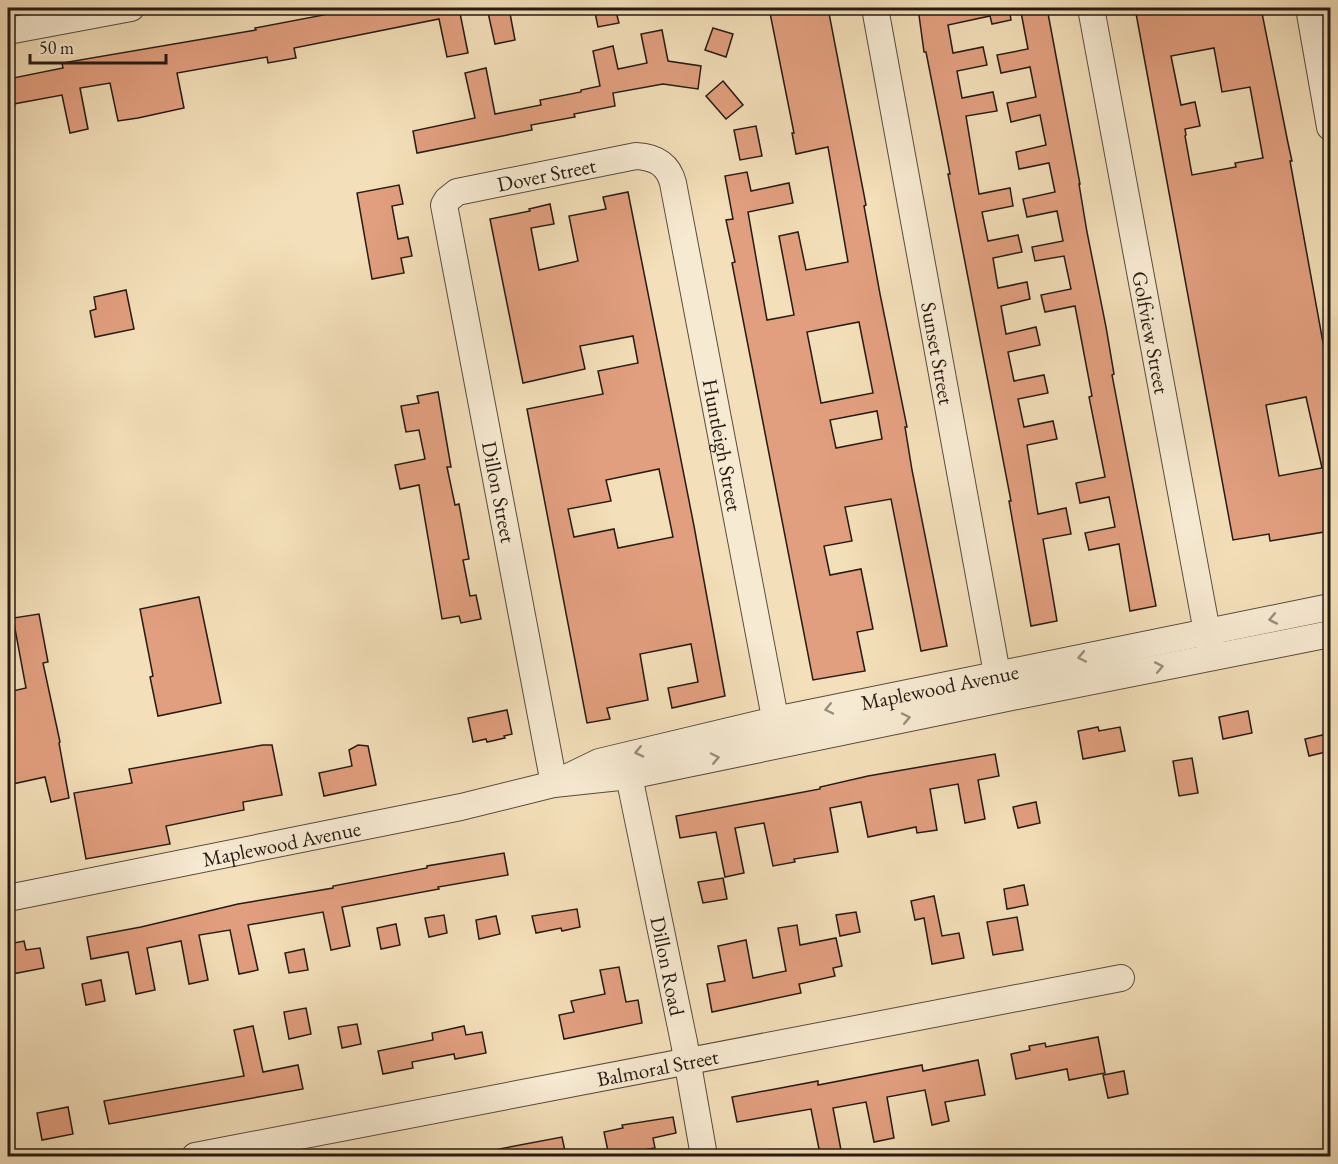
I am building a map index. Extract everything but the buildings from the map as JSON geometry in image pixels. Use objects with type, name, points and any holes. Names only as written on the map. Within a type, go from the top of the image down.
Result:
[{"type":"street","points":[[8,32],[36,16],[131,8]]},
{"type":"street","name":"Sunset Street","points":[[875,8],[999,686]]},
{"type":"street","name":"Golfview Street","points":[[1091,8],[1212,657]]},
{"type":"street","points":[[1309,8],[1330,127]]},
{"type":"street","name":"Dover Street","points":[[447,200],[457,192],[636,156],[648,156]]},
{"type":"street","name":"Huntleigh Street","points":[[648,156],[663,165],[671,174],[777,732]]},
{"type":"street","name":"Dillon Street","points":[[447,200],[444,205],[554,784]]},
{"type":"street","name":"Maplewood Avenue","points":[[554,784],[599,762],[777,732],[999,686],[1207,632],[1330,607]]},
{"type":"street","name":"Maplewood Avenue","points":[[999,686],[1212,657],[1330,634]]},
{"type":"street","name":"Maplewood Avenue","points":[[8,898],[461,807],[554,784],[629,776],[777,732]]},
{"type":"street","name":"Dillon Road","points":[[629,776],[704,1156]]},
{"type":"street","name":"Balmoral Street","points":[[195,1156],[1121,978]]}]
